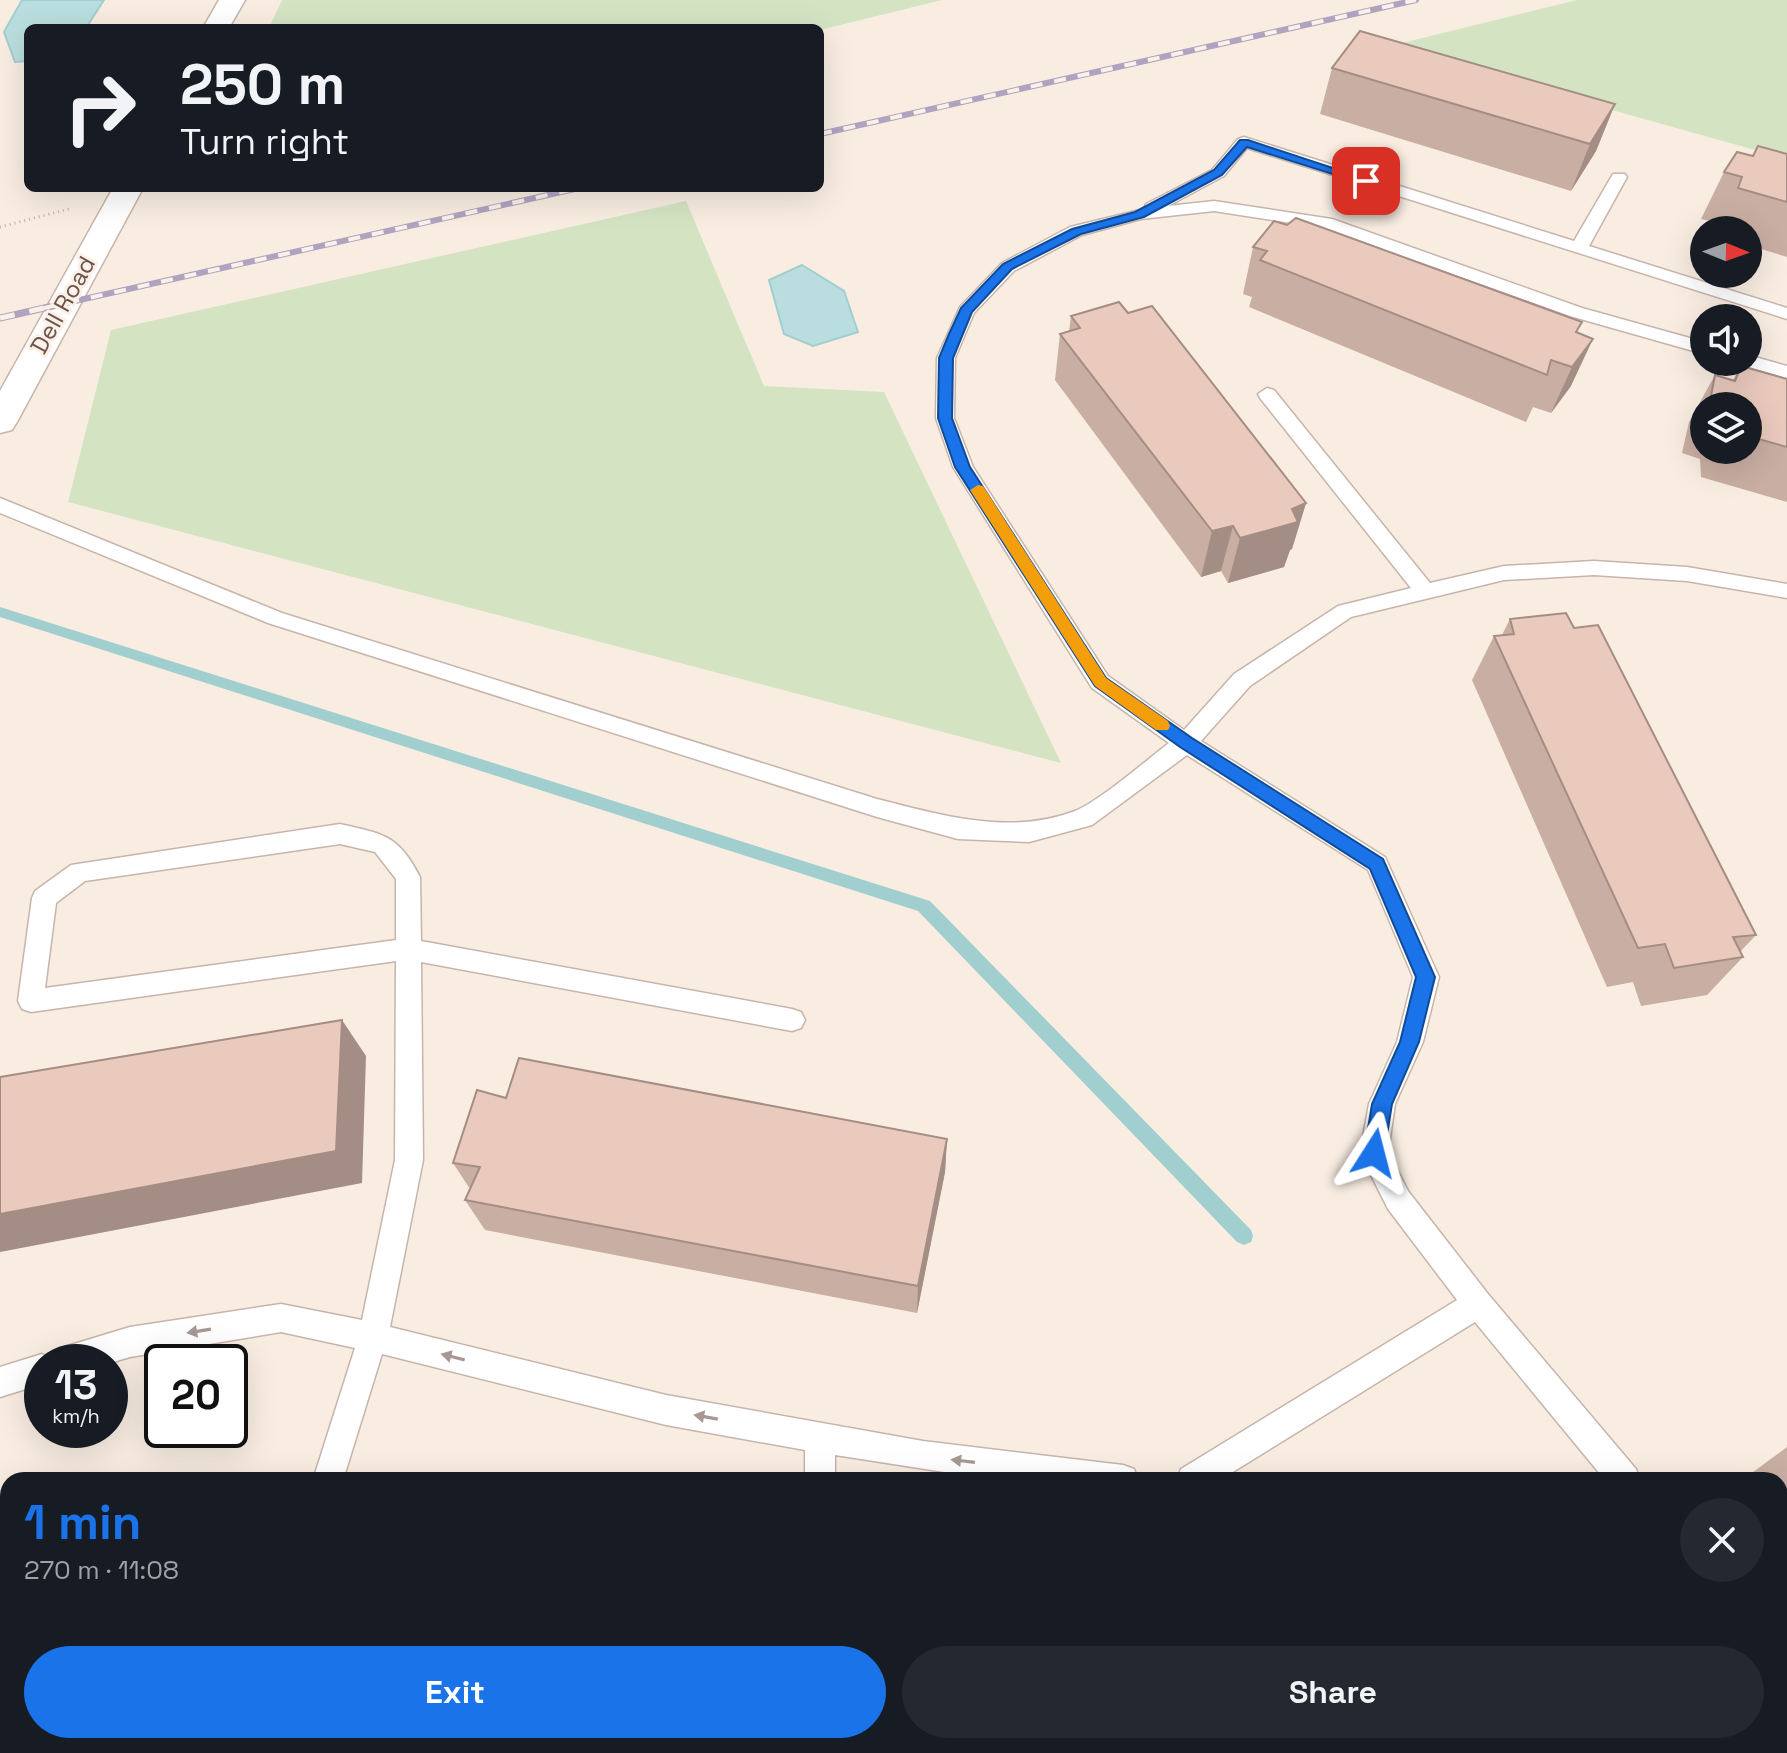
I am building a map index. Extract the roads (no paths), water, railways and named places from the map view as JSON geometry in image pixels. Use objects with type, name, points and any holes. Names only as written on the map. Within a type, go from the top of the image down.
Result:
[{"type":"street","points":[[218,24],[232,0]]},
{"type":"street","name":"Dell Road","points":[[0,422],[126,192]]},
{"type":"lane","points":[[1140,214],[1218,173],[1244,142],[1787,314]]},
{"type":"lane","points":[[1579,248],[1619,177]]},
{"type":"lane","points":[[1618,1472],[1478,1304],[1398,1200],[1374,1153],[1382,1104],[1410,1042],[1426,977],[1377,864],[1186,743],[1100,682],[963,467],[945,418],[946,358],[966,311],[1008,267],[1076,231],[1140,214],[1214,206],[1326,223],[1576,312],[1690,344]]},
{"type":"lane","points":[[1762,365],[1787,372]]},
{"type":"lane","points":[[1267,394],[1426,592]]},
{"type":"lane","points":[[0,505],[275,618],[877,808],[958,829],[1029,832],[1084,818],[1186,743],[1242,680],[1345,611],[1504,573],[1594,568],[1687,574],[1787,591]]},
{"type":"lane","points":[[331,1472],[373,1337],[409,1160],[407,949],[408,877],[383,844],[340,834],[79,872],[44,898],[31,1001],[407,949],[792,1020]]},
{"type":"lane","points":[[1205,1472],[1478,1304]]},
{"type":"lane","points":[[123,1344],[281,1318],[373,1337],[666,1410],[923,1456],[1056,1472]]},
{"type":"lane","points":[[0,1382],[24,1375]]},
{"type":"lane","points":[[820,1438],[820,1472]]},
{"type":"water","points":[[22,0],[104,0],[89,24],[24,24],[24,61],[15,62],[4,32]]},
{"type":"water","points":[[802,265],[844,291],[858,332],[813,346],[784,334],[769,280]]},
{"type":"waterway","points":[[0,612],[924,906],[1244,1236]]},
{"type":"railway","points":[[824,133],[1416,0]]},
{"type":"railway","points":[[44,308],[561,192]]},
{"type":"railway","points":[[0,318],[53,306]]}]
